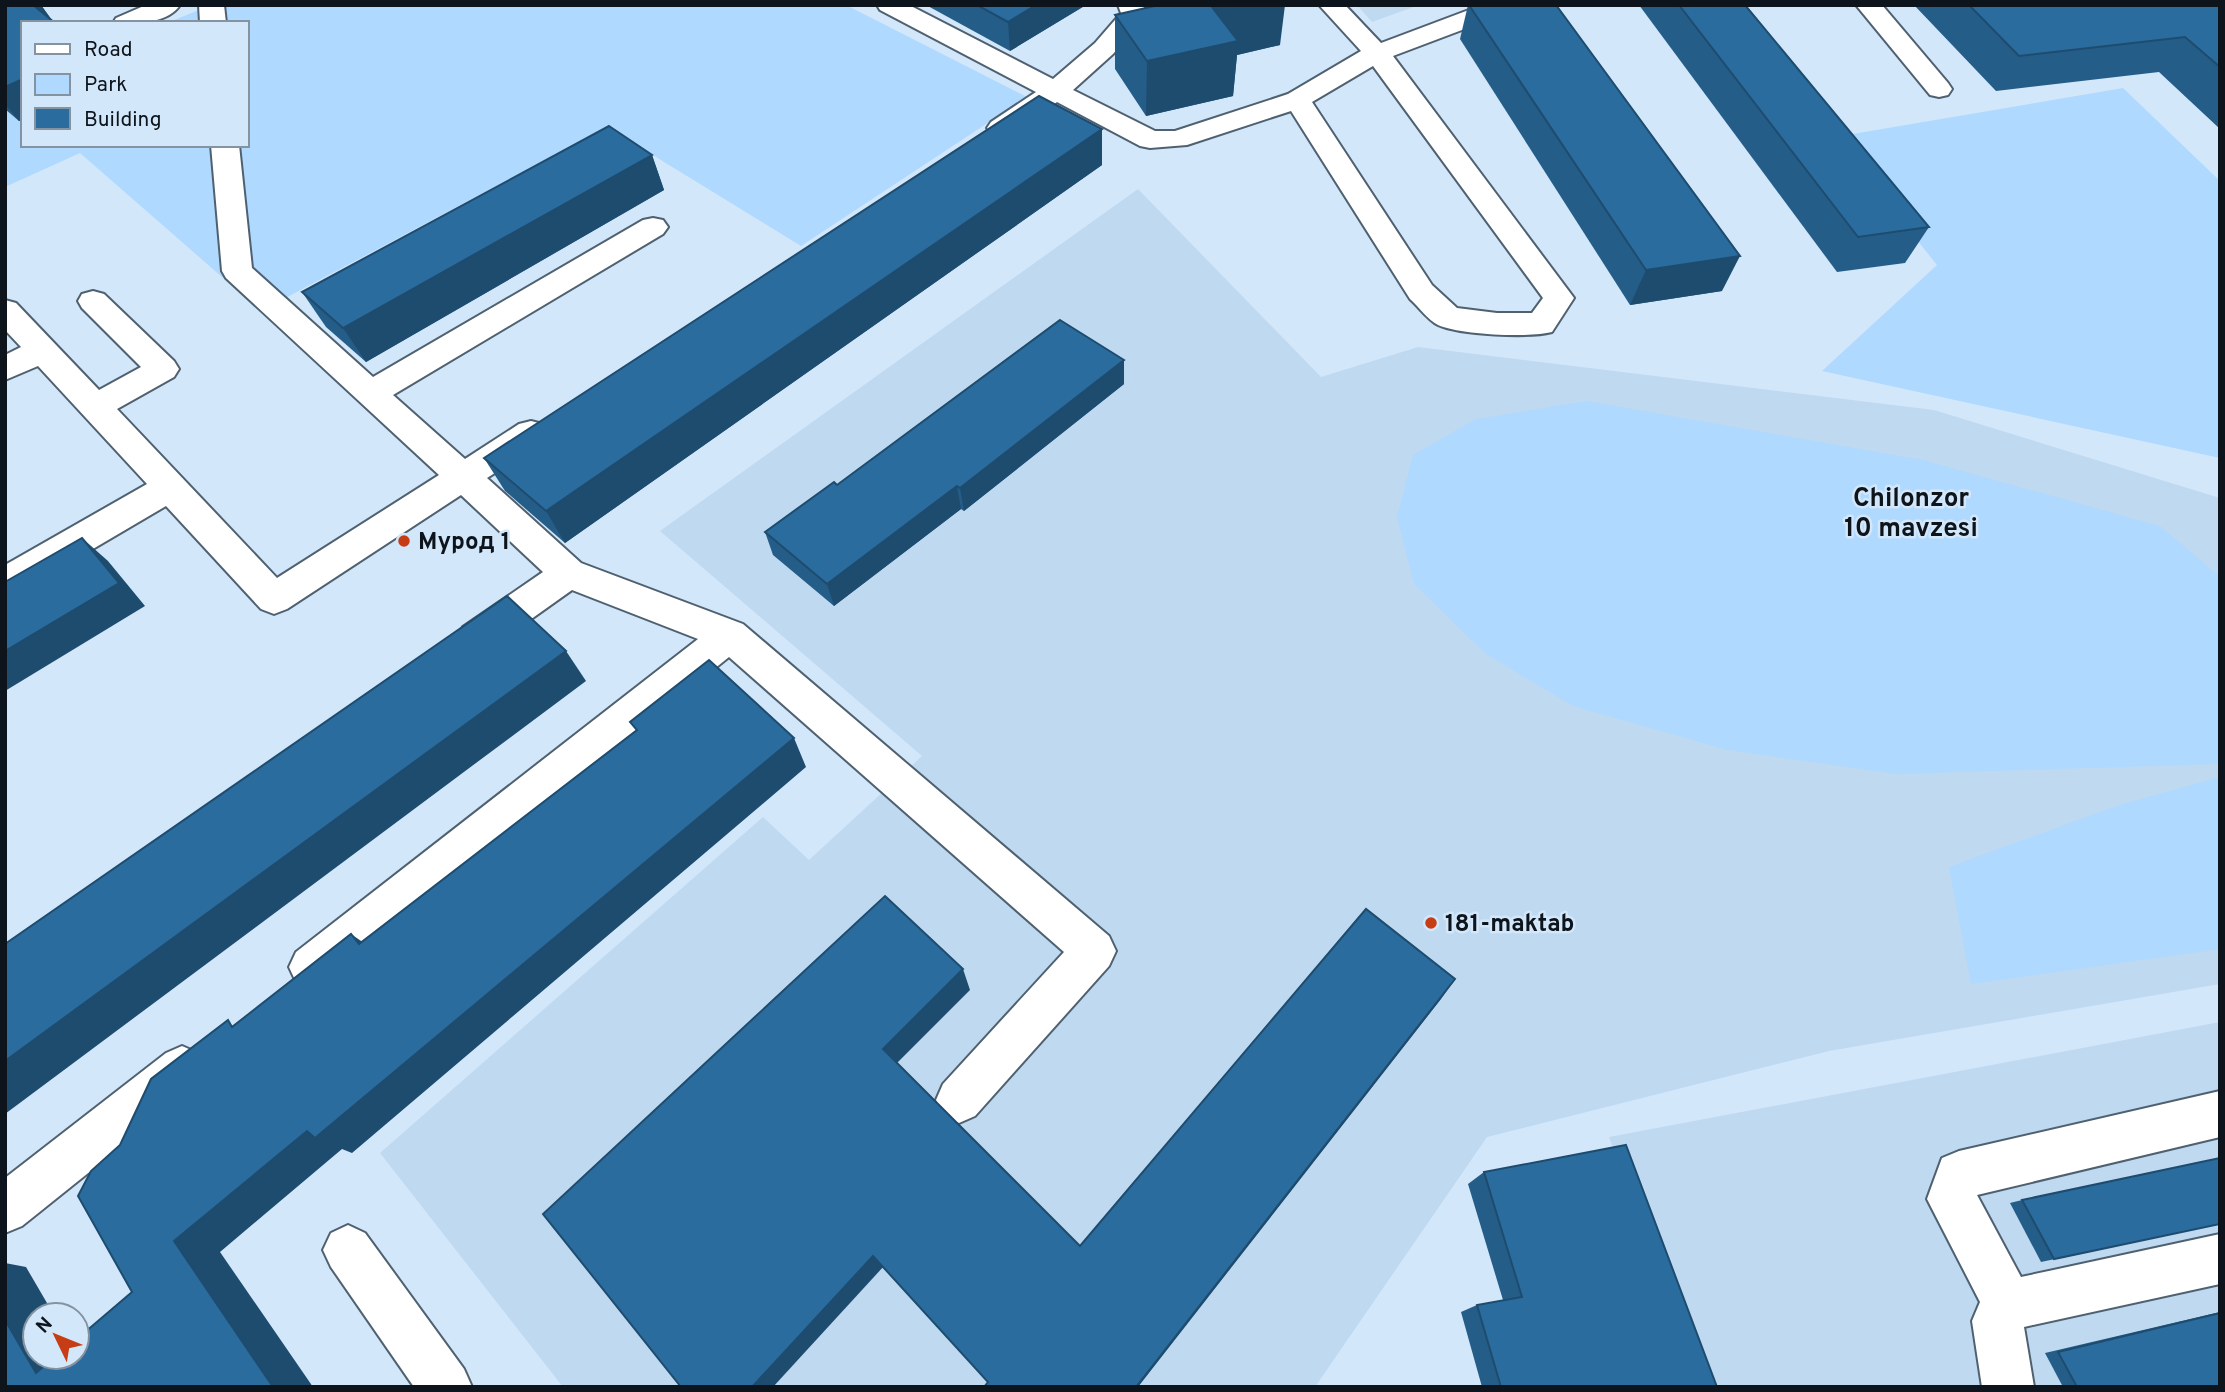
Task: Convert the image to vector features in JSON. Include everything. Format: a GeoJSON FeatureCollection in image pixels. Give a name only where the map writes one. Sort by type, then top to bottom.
{"type":"FeatureCollection","features":[{"type":"Feature","properties":{"kind":"lane"},"geometry":{"type":"LineString","coordinates":[[130,21],[168,5]]}},
{"type":"Feature","properties":{"kind":"lane"},"geometry":{"type":"LineString","coordinates":[[890,5],[1150,140],[1177,139],[1297,100],[1377,53],[1506,5]]}},
{"type":"Feature","properties":{"kind":"lane"},"geometry":{"type":"LineString","coordinates":[[976,144],[1058,91],[1108,47],[1134,14],[1130,5]]}},
{"type":"Feature","properties":{"kind":"lane"},"geometry":{"type":"LineString","coordinates":[[1297,100],[1421,292],[1448,317],[1497,324],[1541,324],[1559,298],[1377,53],[1331,5]]}},
{"type":"Feature","properties":{"kind":"lane"},"geometry":{"type":"LineString","coordinates":[[1868,5],[1939,89]]}},
{"type":"Feature","properties":{"kind":"lane"},"geometry":{"type":"LineString","coordinates":[[225,147],[237,271],[568,573],[730,635],[1094,951],[960,1100]]}},
{"type":"Feature","properties":{"kind":"lane"},"geometry":{"type":"LineString","coordinates":[[371,393],[653,227]]}},
{"type":"Feature","properties":{"kind":"lane"},"geometry":{"type":"LineString","coordinates":[[93,301],[163,369],[95,407]]}},
{"type":"Feature","properties":{"kind":"lane"},"geometry":{"type":"LineString","coordinates":[[5,310],[274,599],[556,417]]}},
{"type":"Feature","properties":{"kind":"lane"},"geometry":{"type":"LineString","coordinates":[[5,369],[42,350]]}},
{"type":"Feature","properties":{"kind":"lane"},"geometry":{"type":"LineString","coordinates":[[5,583],[170,487]]}},
{"type":"Feature","properties":{"kind":"lane"},"geometry":{"type":"LineString","coordinates":[[452,655],[568,573]]}},
{"type":"Feature","properties":{"kind":"lane"},"geometry":{"type":"LineString","coordinates":[[286,987],[730,635]]}},
{"type":"Feature","properties":{"kind":"lane"},"geometry":{"type":"LineString","coordinates":[[5,1209],[211,1046]]}},
{"type":"Feature","properties":{"kind":"lane"},"geometry":{"type":"LineString","coordinates":[[2009,1306],[1951,1199],[1959,1175],[2220,1114]]}},
{"type":"Feature","properties":{"kind":"lane"},"geometry":{"type":"LineString","coordinates":[[348,1250],[446,1387]]}},
{"type":"Feature","properties":{"kind":"lane"},"geometry":{"type":"LineString","coordinates":[[2008,1387],[1997,1321],[2009,1306],[2220,1259]]}},
{"type":"Feature","properties":{"kind":"shaded area"},"geometry":{"type":"Polygon","coordinates":[[[1357,5],[1419,5],[1372,22],[1357,5]]]}},
{"type":"Feature","properties":{"kind":"shaded area","name":"181-maktab"},"geometry":{"type":"Polygon","coordinates":[[[1138,189],[1321,377],[1418,347],[1934,410],[2220,498],[2220,984],[1829,1051],[1487,1137],[1315,1387],[563,1387],[380,1153],[763,817],[809,860],[922,756],[660,531],[1138,189]]]}},
{"type":"Feature","properties":{"kind":"shaded area"},"geometry":{"type":"Polygon","coordinates":[[[2220,1022],[2220,1387],[1701,1387],[1609,1137],[2220,1022]]]}},
{"type":"Feature","properties":{"kind":"green space"},"geometry":{"type":"Polygon","coordinates":[[[211,5],[846,5],[1027,97],[801,246],[607,127],[261,311],[80,153],[5,187],[5,88],[21,82],[21,147],[248,147],[248,21],[172,21],[211,5]]]}},
{"type":"Feature","properties":{"kind":"green space"},"geometry":{"type":"Polygon","coordinates":[[[2123,88],[2220,181],[2220,458],[1822,371],[1937,265],[1835,137],[2123,88]]]}},
{"type":"Feature","properties":{"kind":"green space"},"geometry":{"type":"Polygon","coordinates":[[[1587,401],[1923,460],[2160,526],[2220,577],[2220,764],[1896,774],[1728,750],[1573,706],[1486,654],[1414,584],[1397,517],[1413,455],[1476,419],[1587,401]]]}},
{"type":"Feature","properties":{"kind":"green space"},"geometry":{"type":"Polygon","coordinates":[[[2220,777],[2220,949],[1971,984],[1949,867],[2119,805],[2220,777]]]}},
{"type":"Feature","properties":{"kind":"building"},"geometry":{"type":"Polygon","coordinates":[[[5,5],[33,5],[53,21],[21,21],[21,80],[5,87],[5,5]]]}},
{"type":"Feature","properties":{"kind":"building"},"geometry":{"type":"Polygon","coordinates":[[[977,5],[1036,5],[1008,22],[977,5]]]}},
{"type":"Feature","properties":{"kind":"building"},"geometry":{"type":"Polygon","coordinates":[[[1159,5],[1220,5],[1212,7],[1238,41],[1147,61],[1115,15],[1159,5]]]}},
{"type":"Feature","properties":{"kind":"building"},"geometry":{"type":"Polygon","coordinates":[[[1469,5],[1556,5],[1740,256],[1646,270],[1469,5]]]}},
{"type":"Feature","properties":{"kind":"building"},"geometry":{"type":"Polygon","coordinates":[[[1679,5],[1745,5],[1929,227],[1858,237],[1679,5]]]}},
{"type":"Feature","properties":{"kind":"building"},"geometry":{"type":"Polygon","coordinates":[[[1969,5],[2220,5],[2220,67],[2185,37],[2019,56],[1969,5]]]}},
{"type":"Feature","properties":{"kind":"building"},"geometry":{"type":"Polygon","coordinates":[[[1039,96],[1102,129],[546,511],[484,458],[1039,96]]]}},
{"type":"Feature","properties":{"kind":"building"},"geometry":{"type":"Polygon","coordinates":[[[609,126],[652,155],[343,328],[302,292],[609,126]]]}},
{"type":"Feature","properties":{"kind":"building"},"geometry":{"type":"Polygon","coordinates":[[[1060,320],[1124,360],[960,488],[957,486],[827,584],[765,532],[834,482],[837,485],[1060,320]]]}},
{"type":"Feature","properties":{"kind":"building"},"geometry":{"type":"Polygon","coordinates":[[[82,538],[119,583],[5,651],[5,582],[82,538]]]}},
{"type":"Feature","properties":{"kind":"building"},"geometry":{"type":"Polygon","coordinates":[[[507,596],[566,651],[5,1061],[5,944],[507,596]]]}},
{"type":"Feature","properties":{"kind":"building"},"geometry":{"type":"Polygon","coordinates":[[[709,660],[794,738],[315,1138],[307,1131],[174,1241],[273,1387],[5,1387],[5,1320],[21,1347],[21,1371],[91,1371],[91,1327],[132,1292],[78,1196],[91,1171],[120,1145],[151,1079],[228,1020],[232,1027],[351,934],[359,944],[637,730],[630,722],[709,660]]]}},
{"type":"Feature","properties":{"kind":"building"},"geometry":{"type":"Polygon","coordinates":[[[885,896],[963,969],[883,1049],[1080,1246],[1366,909],[1455,979],[1136,1387],[984,1387],[988,1382],[873,1256],[752,1387],[681,1387],[543,1214],[885,896]]]}},
{"type":"Feature","properties":{"kind":"building"},"geometry":{"type":"Polygon","coordinates":[[[1626,1145],[1717,1387],[1501,1387],[1477,1305],[1522,1297],[1484,1172],[1626,1145]]]}},
{"type":"Feature","properties":{"kind":"building"},"geometry":{"type":"Polygon","coordinates":[[[2220,1158],[2220,1224],[2054,1259],[2022,1200],[2220,1158]]]}},
{"type":"Feature","properties":{"kind":"building"},"geometry":{"type":"Polygon","coordinates":[[[2220,1313],[2220,1387],[2077,1387],[2058,1352],[2220,1313]]]}},
{"type":"Feature","properties":{"kind":"place","name":"Мурод 1"},"geometry":{"type":"Point","coordinates":[404,541]}},
{"type":"Feature","properties":{"kind":"place","name":"181-maktab"},"geometry":{"type":"Point","coordinates":[1431,923]}},
{"type":"Feature","properties":{"kind":"district","name":"Chilonzor 10 mavzesi"},"geometry":{"type":"Point","coordinates":[1911,512]}}]}
